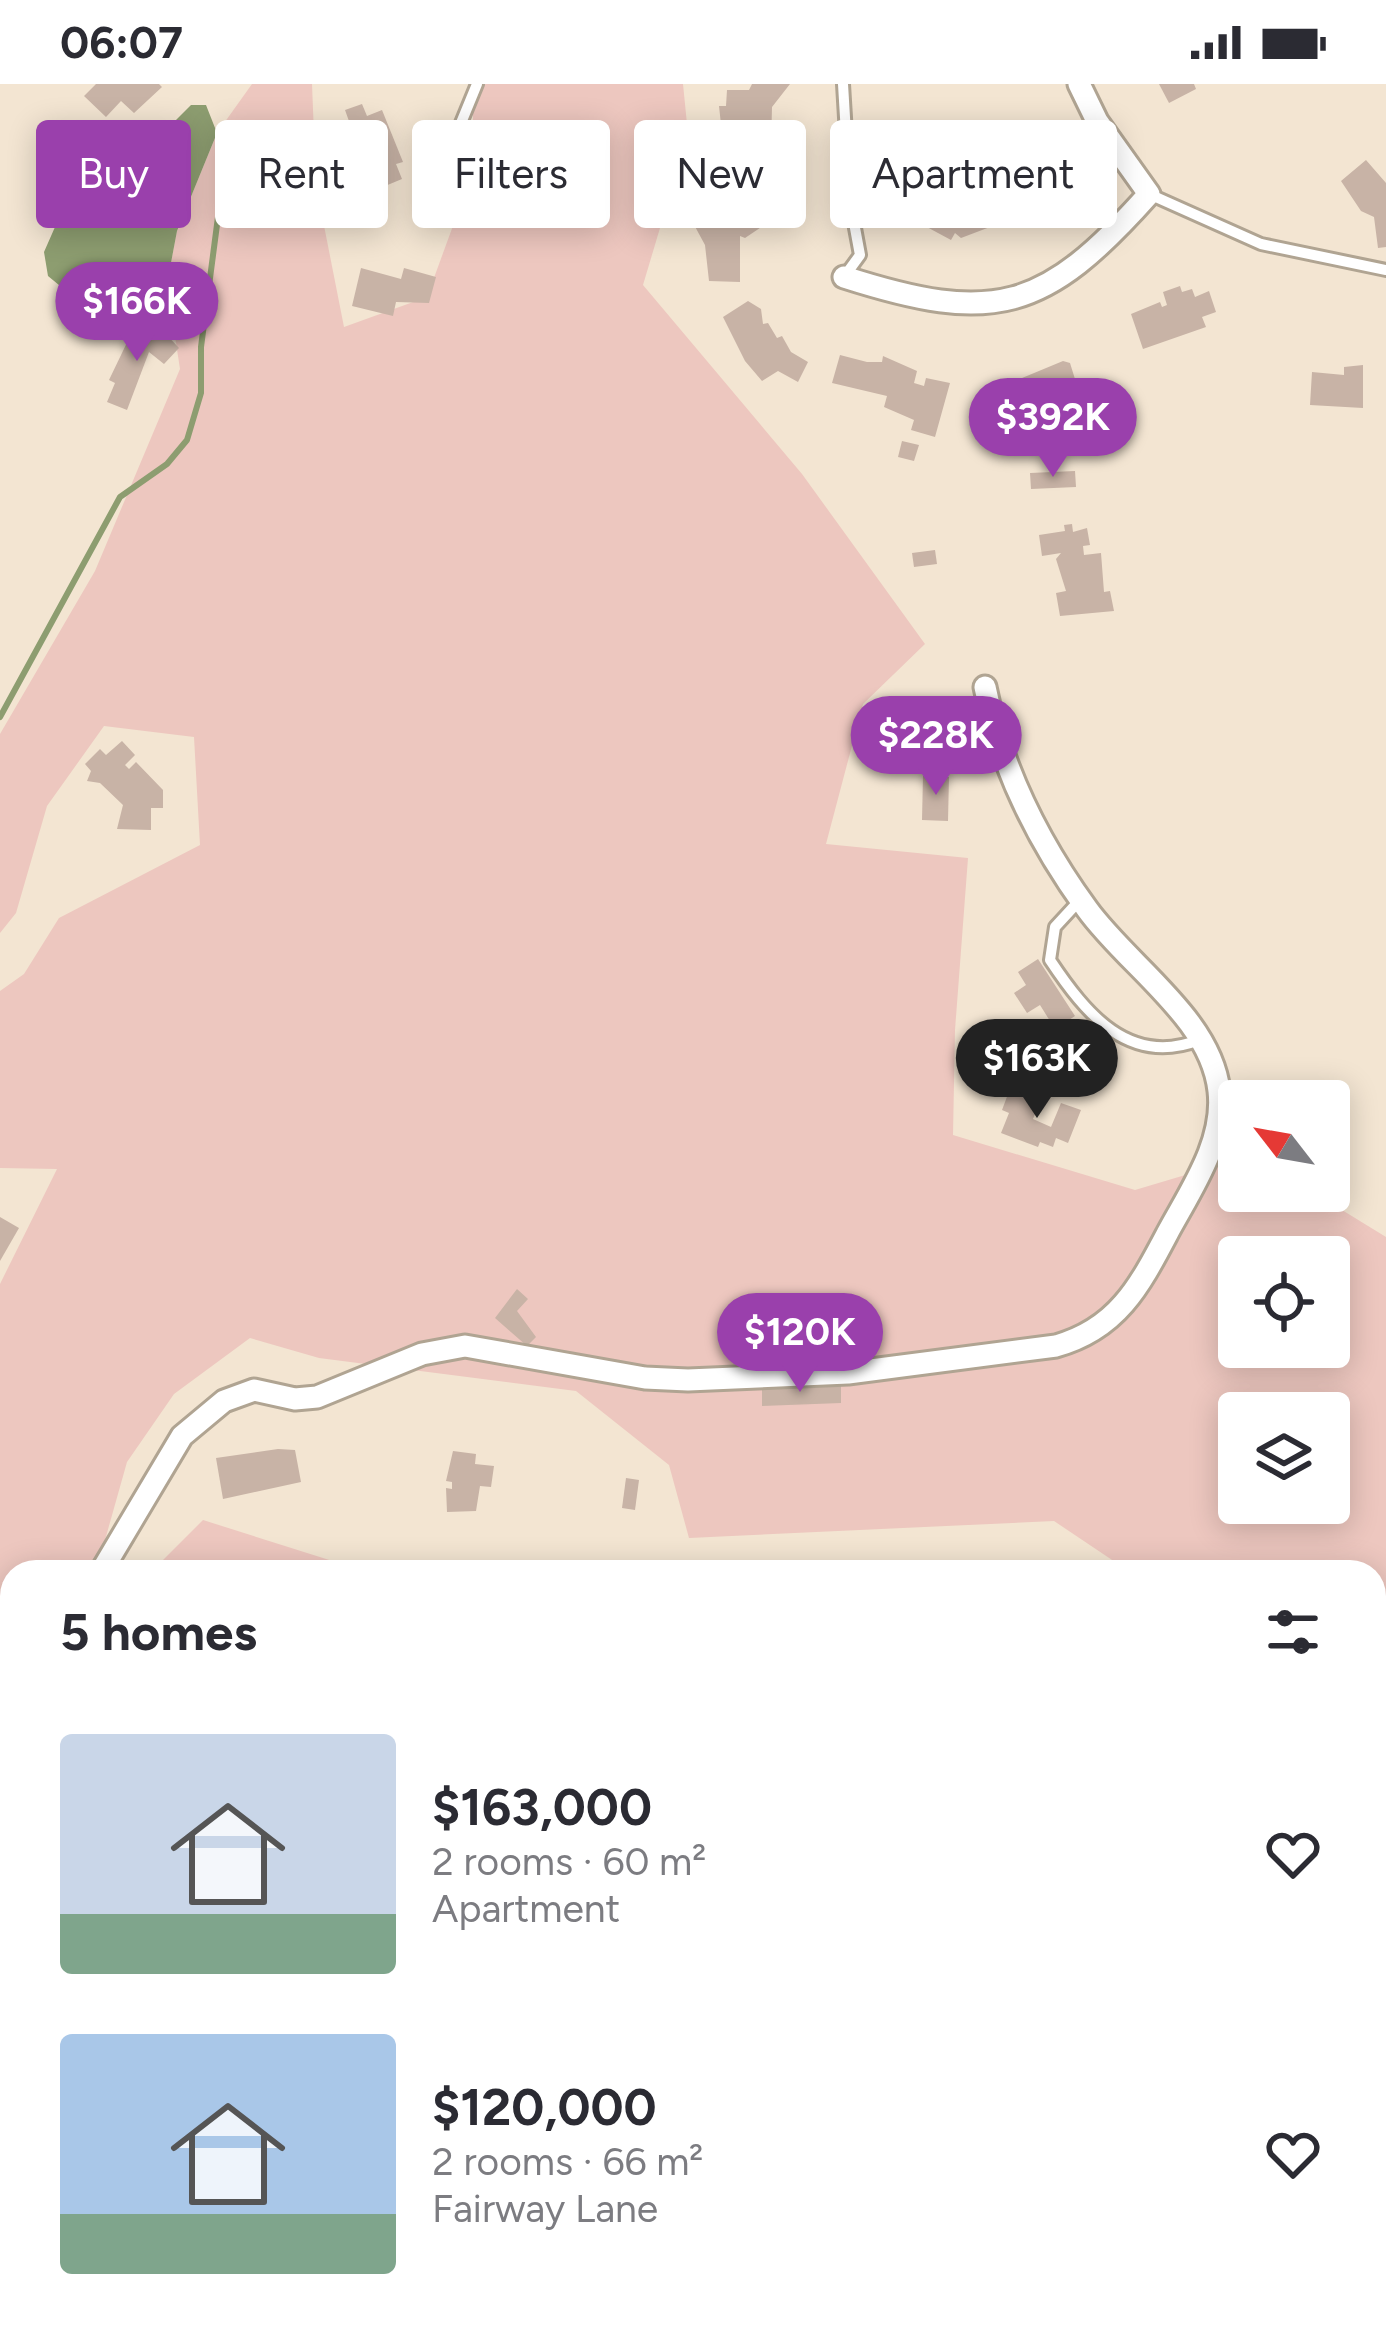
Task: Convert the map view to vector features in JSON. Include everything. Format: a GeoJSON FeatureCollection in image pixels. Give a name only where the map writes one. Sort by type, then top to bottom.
{"type":"FeatureCollection","features":[{"type":"Feature","properties":{"kind":"street"},"geometry":{"type":"LineString","coordinates":[[844,277],[940,304],[1025,295],[1078,268],[1149,194],[1097,122],[1079,84]]}},
{"type":"Feature","properties":{"kind":"street"},"geometry":{"type":"LineString","coordinates":[[108,1560],[182,1436],[224,1401],[254,1390],[295,1399],[317,1397],[448,1347],[645,1378],[744,1380],[940,1362],[1082,1339],[1120,1313],[1215,1136],[1220,1094],[1202,1039],[1124,957],[1080,899],[1012,775],[985,687]]}},
{"type":"Feature","properties":{"kind":"lane"},"geometry":{"type":"LineString","coordinates":[[462,120],[477,84]]}},
{"type":"Feature","properties":{"kind":"lane"},"geometry":{"type":"LineString","coordinates":[[843,84],[860,255],[844,277]]}},
{"type":"Feature","properties":{"kind":"lane"},"geometry":{"type":"LineString","coordinates":[[1149,194],[1261,244],[1386,271]]}},
{"type":"Feature","properties":{"kind":"lane"},"geometry":{"type":"LineString","coordinates":[[1080,899],[1055,927],[1050,960],[1102,1026],[1137,1047],[1173,1050],[1202,1039]]}},
{"type":"Feature","properties":{"kind":"shaded area"},"geometry":{"type":"Polygon","coordinates":[[[252,84],[312,84],[313,120],[226,120],[252,84]]]}},
{"type":"Feature","properties":{"kind":"shaded area"},"geometry":{"type":"Polygon","coordinates":[[[473,84],[683,84],[687,120],[634,120],[634,228],[660,228],[643,285],[802,474],[925,644],[863,704],[826,844],[968,858],[955,1030],[953,1135],[1135,1190],[1218,1165],[1218,1212],[1345,1212],[1386,1237],[1386,1560],[1112,1560],[1054,1521],[689,1538],[669,1465],[576,1391],[319,1358],[250,1338],[174,1394],[127,1462],[99,1560],[0,1560],[0,1284],[57,1169],[0,1168],[0,991],[24,974],[59,918],[200,845],[194,737],[104,726],[47,806],[16,913],[0,933],[0,734],[95,571],[180,369],[167,284],[177,231],[191,228],[191,197],[215,138],[215,228],[324,228],[344,327],[427,297],[452,228],[610,228],[610,120],[473,120],[473,84]]]}},
{"type":"Feature","properties":{"kind":"shaded area"},"geometry":{"type":"Polygon","coordinates":[[[191,105],[206,105],[215,128],[191,197],[191,120],[176,120],[191,105]]]}},
{"type":"Feature","properties":{"kind":"shaded area"},"geometry":{"type":"Polygon","coordinates":[[[55,228],[178,228],[167,284],[134,322],[82,304],[48,276],[44,252],[55,228]]]}},
{"type":"Feature","properties":{"kind":"shaded area"},"geometry":{"type":"Polygon","coordinates":[[[203,1520],[329,1560],[163,1560],[203,1520]]]}},
{"type":"Feature","properties":{"kind":"building"},"geometry":{"type":"Polygon","coordinates":[[[96,84],[162,87],[134,113],[121,101],[106,117],[84,96],[96,84]]]}},
{"type":"Feature","properties":{"kind":"building"},"geometry":{"type":"Polygon","coordinates":[[[752,84],[790,84],[772,107],[772,120],[721,120],[719,106],[726,106],[727,90],[749,90],[752,84]]]}},
{"type":"Feature","properties":{"kind":"building"},"geometry":{"type":"Polygon","coordinates":[[[1159,84],[1194,84],[1196,89],[1169,103],[1159,84]]]}},
{"type":"Feature","properties":{"kind":"building"},"geometry":{"type":"Polygon","coordinates":[[[362,104],[367,116],[382,110],[386,120],[349,120],[345,110],[362,104]]]}},
{"type":"Feature","properties":{"kind":"building"},"geometry":{"type":"Polygon","coordinates":[[[388,125],[403,162],[396,164],[402,179],[388,185],[388,125]]]}},
{"type":"Feature","properties":{"kind":"building"},"geometry":{"type":"Polygon","coordinates":[[[1366,160],[1386,183],[1386,247],[1378,248],[1374,217],[1361,211],[1341,181],[1366,160]]]}},
{"type":"Feature","properties":{"kind":"building"},"geometry":{"type":"Polygon","coordinates":[[[696,228],[760,228],[745,238],[740,236],[740,282],[709,281],[705,245],[696,228]]]}},
{"type":"Feature","properties":{"kind":"building"},"geometry":{"type":"Polygon","coordinates":[[[929,228],[987,228],[961,238],[955,233],[951,240],[929,228]]]}},
{"type":"Feature","properties":{"kind":"building"},"geometry":{"type":"Polygon","coordinates":[[[361,268],[401,279],[404,268],[436,277],[429,303],[396,302],[393,316],[352,306],[361,268]]]}},
{"type":"Feature","properties":{"kind":"building"},"geometry":{"type":"Polygon","coordinates":[[[1180,286],[1182,292],[1192,289],[1195,297],[1209,291],[1216,312],[1202,317],[1206,327],[1143,349],[1131,314],[1160,302],[1162,307],[1167,305],[1163,292],[1180,286]]]}},
{"type":"Feature","properties":{"kind":"building"},"geometry":{"type":"Polygon","coordinates":[[[748,301],[761,309],[763,324],[768,323],[791,352],[808,362],[798,382],[778,371],[762,381],[745,361],[723,317],[748,301]]]}},
{"type":"Feature","properties":{"kind":"building"},"geometry":{"type":"Polygon","coordinates":[[[134,328],[154,337],[164,332],[179,348],[164,364],[149,352],[127,410],[107,402],[115,383],[109,380],[134,328]]]}},
{"type":"Feature","properties":{"kind":"building"},"geometry":{"type":"Polygon","coordinates":[[[840,355],[867,362],[882,362],[883,356],[917,371],[914,383],[924,386],[926,378],[950,383],[935,437],[911,430],[914,420],[884,407],[887,396],[832,383],[840,355]]]}},
{"type":"Feature","properties":{"kind":"building"},"geometry":{"type":"Polygon","coordinates":[[[1063,361],[1070,363],[1079,392],[1037,405],[1034,395],[1021,399],[1015,381],[1063,361]]]}},
{"type":"Feature","properties":{"kind":"building"},"geometry":{"type":"Polygon","coordinates":[[[1363,365],[1363,408],[1310,405],[1312,372],[1344,375],[1344,367],[1363,365]]]}},
{"type":"Feature","properties":{"kind":"building"},"geometry":{"type":"Polygon","coordinates":[[[902,441],[919,445],[914,461],[898,457],[902,441]]]}},
{"type":"Feature","properties":{"kind":"building"},"geometry":{"type":"Polygon","coordinates":[[[1075,471],[1076,487],[1031,489],[1030,473],[1075,471]]]}},
{"type":"Feature","properties":{"kind":"building"},"geometry":{"type":"Polygon","coordinates":[[[1072,524],[1073,532],[1087,528],[1090,545],[1083,546],[1084,555],[1101,553],[1104,592],[1110,591],[1114,611],[1060,616],[1056,593],[1066,591],[1056,559],[1061,553],[1042,556],[1039,535],[1065,531],[1064,525],[1072,524]]]}},
{"type":"Feature","properties":{"kind":"building"},"geometry":{"type":"Polygon","coordinates":[[[935,550],[937,564],[914,567],[912,553],[935,550]]]}},
{"type":"Feature","properties":{"kind":"building"},"geometry":{"type":"Polygon","coordinates":[[[122,741],[135,755],[125,765],[129,769],[136,762],[163,790],[163,808],[151,808],[151,830],[117,829],[123,805],[100,783],[87,781],[91,771],[85,764],[100,749],[106,755],[122,741]]]}},
{"type":"Feature","properties":{"kind":"building"},"geometry":{"type":"Polygon","coordinates":[[[923,776],[949,777],[948,821],[922,820],[923,776]]]}},
{"type":"Feature","properties":{"kind":"building"},"geometry":{"type":"Polygon","coordinates":[[[1038,959],[1075,1016],[1055,1029],[1040,1005],[1027,1013],[1014,993],[1026,985],[1018,972],[1038,959]]]}},
{"type":"Feature","properties":{"kind":"building"},"geometry":{"type":"Polygon","coordinates":[[[1020,1090],[1042,1096],[1033,1119],[1051,1127],[1061,1103],[1081,1110],[1068,1143],[1056,1138],[1053,1147],[1040,1142],[1038,1147],[1001,1133],[1009,1113],[1002,1110],[1008,1094],[1018,1097],[1020,1090]]]}},
{"type":"Feature","properties":{"kind":"building"},"geometry":{"type":"Polygon","coordinates":[[[0,1217],[19,1228],[0,1261],[0,1217]]]}},
{"type":"Feature","properties":{"kind":"building"},"geometry":{"type":"Polygon","coordinates":[[[517,1289],[528,1299],[517,1311],[536,1337],[527,1346],[495,1318],[517,1289]]]}},
{"type":"Feature","properties":{"kind":"building"},"geometry":{"type":"Polygon","coordinates":[[[762,1385],[841,1385],[841,1403],[762,1406],[762,1385]]]}},
{"type":"Feature","properties":{"kind":"building"},"geometry":{"type":"Polygon","coordinates":[[[295,1450],[301,1482],[223,1499],[216,1458],[295,1450]]]}},
{"type":"Feature","properties":{"kind":"building"},"geometry":{"type":"Polygon","coordinates":[[[453,1451],[476,1454],[475,1464],[494,1466],[491,1487],[480,1486],[476,1511],[447,1512],[446,1488],[452,1489],[452,1482],[446,1481],[453,1451]]]}},
{"type":"Feature","properties":{"kind":"building"},"geometry":{"type":"Polygon","coordinates":[[[626,1478],[639,1480],[635,1510],[622,1508],[626,1478]]]}},
{"type":"Feature","properties":{"kind":"waterway"},"geometry":{"type":"LineString","coordinates":[[0,717],[120,497],[167,464],[187,440],[201,393],[201,347],[217,228]]}}]}
